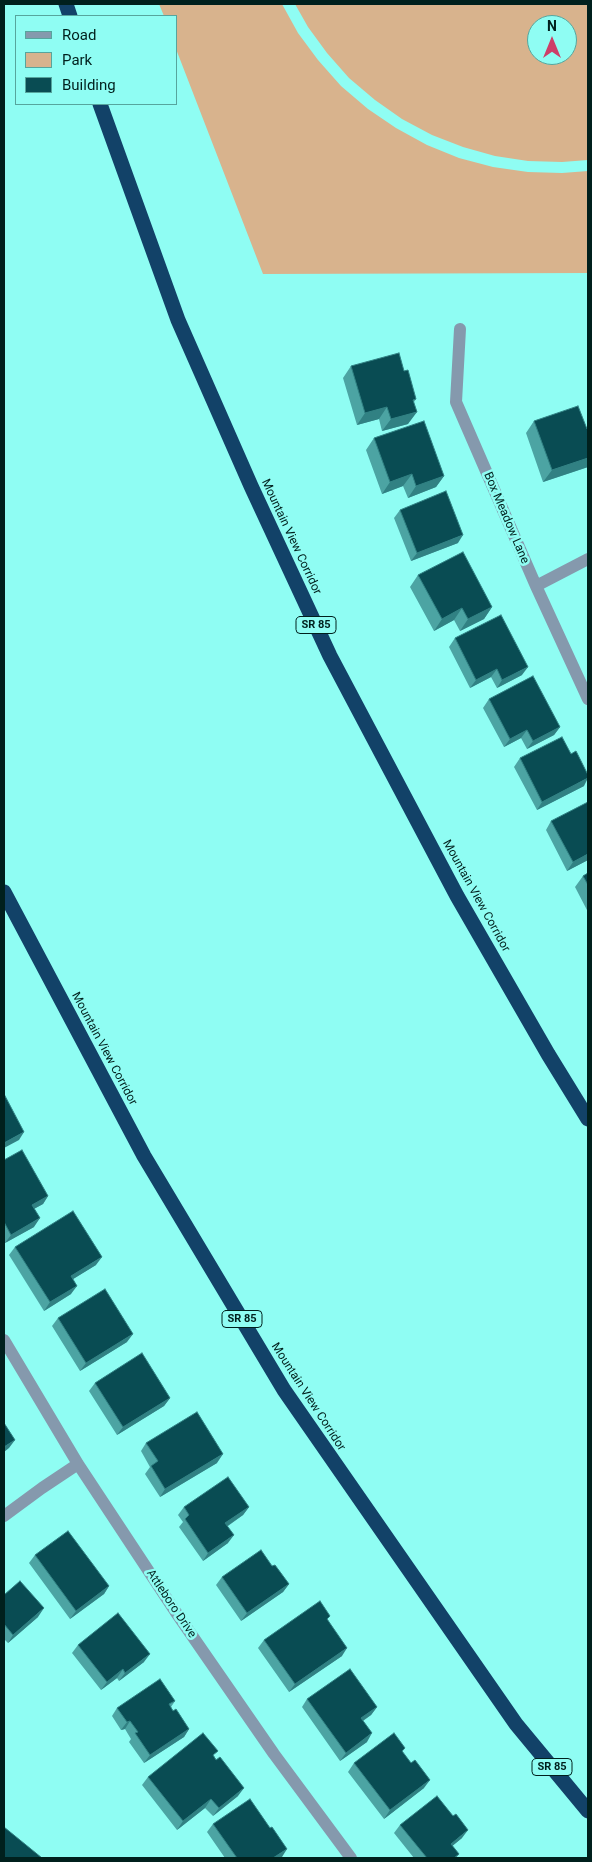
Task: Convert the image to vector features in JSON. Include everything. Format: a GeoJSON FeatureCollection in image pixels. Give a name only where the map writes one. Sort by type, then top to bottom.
{"type":"FeatureCollection","features":[{"type":"Feature","properties":{"kind":"highway","name":"Mountain View Corridor"},"geometry":{"type":"LineString","coordinates":[[100,105],[178,320],[251,486],[330,656],[457,896],[548,1054],[588,1119]]}},
{"type":"Feature","properties":{"kind":"highway","name":"Mountain View Corridor"},"geometry":{"type":"LineString","coordinates":[[4,892],[144,1156],[284,1390],[516,1724],[588,1811]]}},
{"type":"Feature","properties":{"kind":"street","name":"Box Meadow Lane"},"geometry":{"type":"LineString","coordinates":[[460,329],[456,402],[536,586],[588,699]]}},
{"type":"Feature","properties":{"kind":"street"},"geometry":{"type":"LineString","coordinates":[[536,586],[588,559]]}},
{"type":"Feature","properties":{"kind":"street","name":"Attleboro Drive"},"geometry":{"type":"LineString","coordinates":[[4,1340],[78,1464],[180,1619],[274,1754],[351,1858]]}},
{"type":"Feature","properties":{"kind":"street"},"geometry":{"type":"LineString","coordinates":[[4,1516],[78,1464]]}},
{"type":"Feature","properties":{"kind":"green space"},"geometry":{"type":"Polygon","coordinates":[[[159,4],[282,4],[298,33],[341,86],[368,109],[396,128],[427,145],[459,158],[493,167],[528,172],[562,173],[588,171],[588,273],[263,274],[178,54],[178,15],[164,15],[159,4]]]}},
{"type":"Feature","properties":{"kind":"green space"},"geometry":{"type":"Polygon","coordinates":[[[295,4],[588,4],[588,160],[562,162],[528,161],[495,156],[463,147],[432,135],[402,119],[375,100],[349,78],[308,27],[295,4]]]}},
{"type":"Feature","properties":{"kind":"building"},"geometry":{"type":"Polygon","coordinates":[[[399,353],[404,371],[408,370],[416,399],[413,400],[417,412],[391,419],[387,407],[365,413],[351,366],[399,353]]]}},
{"type":"Feature","properties":{"kind":"building"},"geometry":{"type":"Polygon","coordinates":[[[578,406],[588,428],[588,458],[552,470],[534,421],[578,406]]]}},
{"type":"Feature","properties":{"kind":"building"},"geometry":{"type":"Polygon","coordinates":[[[424,421],[444,476],[416,486],[412,474],[390,482],[374,438],[424,421]]]}},
{"type":"Feature","properties":{"kind":"building"},"geometry":{"type":"Polygon","coordinates":[[[446,491],[463,535],[417,553],[400,510],[446,491]]]}},
{"type":"Feature","properties":{"kind":"building"},"geometry":{"type":"Polygon","coordinates":[[[463,552],[492,607],[468,619],[462,608],[442,619],[418,575],[463,552]]]}},
{"type":"Feature","properties":{"kind":"building"},"geometry":{"type":"Polygon","coordinates":[[[501,615],[528,667],[502,680],[497,669],[476,680],[455,638],[501,615]]]}},
{"type":"Feature","properties":{"kind":"building"},"geometry":{"type":"Polygon","coordinates":[[[533,676],[560,727],[533,741],[527,730],[510,739],[489,699],[533,676]]]}},
{"type":"Feature","properties":{"kind":"building"},"geometry":{"type":"Polygon","coordinates":[[[562,737],[571,754],[576,751],[588,778],[542,802],[520,758],[562,737]]]}},
{"type":"Feature","properties":{"kind":"building"},"geometry":{"type":"Polygon","coordinates":[[[588,802],[588,854],[573,862],[551,821],[588,802]]]}},
{"type":"Feature","properties":{"kind":"building"},"geometry":{"type":"Polygon","coordinates":[[[588,873],[588,885],[583,876],[588,873]]]}},
{"type":"Feature","properties":{"kind":"building"},"geometry":{"type":"Polygon","coordinates":[[[4,1094],[24,1132],[4,1143],[4,1094]]]}},
{"type":"Feature","properties":{"kind":"building"},"geometry":{"type":"Polygon","coordinates":[[[22,1150],[48,1196],[32,1205],[40,1218],[11,1235],[4,1222],[4,1160],[22,1150]]]}},
{"type":"Feature","properties":{"kind":"building"},"geometry":{"type":"Polygon","coordinates":[[[73,1211],[102,1257],[71,1276],[77,1286],[50,1302],[15,1247],[73,1211]]]}},
{"type":"Feature","properties":{"kind":"building"},"geometry":{"type":"Polygon","coordinates":[[[105,1289],[133,1334],[86,1363],[58,1318],[105,1289]]]}},
{"type":"Feature","properties":{"kind":"building"},"geometry":{"type":"Polygon","coordinates":[[[142,1353],[170,1398],[123,1427],[95,1383],[142,1353]]]}},
{"type":"Feature","properties":{"kind":"building"},"geometry":{"type":"Polygon","coordinates":[[[197,1412],[223,1454],[165,1489],[151,1466],[158,1461],[146,1443],[197,1412]]]}},
{"type":"Feature","properties":{"kind":"building"},"geometry":{"type":"Polygon","coordinates":[[[4,1423],[15,1440],[4,1447],[4,1423]]]}},
{"type":"Feature","properties":{"kind":"building"},"geometry":{"type":"Polygon","coordinates":[[[228,1477],[249,1507],[225,1523],[234,1535],[208,1553],[185,1519],[189,1515],[184,1507],[228,1477]]]}},
{"type":"Feature","properties":{"kind":"building"},"geometry":{"type":"Polygon","coordinates":[[[68,1531],[109,1586],[76,1611],[35,1555],[68,1531]]]}},
{"type":"Feature","properties":{"kind":"building"},"geometry":{"type":"Polygon","coordinates":[[[261,1550],[272,1566],[275,1565],[289,1584],[247,1613],[222,1577],[261,1550]]]}},
{"type":"Feature","properties":{"kind":"building"},"geometry":{"type":"Polygon","coordinates":[[[20,1581],[44,1608],[13,1635],[4,1624],[4,1595],[20,1581]]]}},
{"type":"Feature","properties":{"kind":"building"},"geometry":{"type":"Polygon","coordinates":[[[320,1601],[330,1616],[327,1619],[347,1648],[295,1684],[264,1640],[320,1601]]]}},
{"type":"Feature","properties":{"kind":"building"},"geometry":{"type":"Polygon","coordinates":[[[118,1613],[150,1654],[125,1673],[123,1669],[107,1682],[78,1645],[118,1613]]]}},
{"type":"Feature","properties":{"kind":"building"},"geometry":{"type":"Polygon","coordinates":[[[350,1669],[377,1707],[361,1718],[372,1733],[346,1753],[307,1699],[350,1669]]]}},
{"type":"Feature","properties":{"kind":"building"},"geometry":{"type":"Polygon","coordinates":[[[160,1679],[175,1701],[169,1704],[173,1711],[176,1709],[189,1729],[150,1755],[135,1733],[138,1732],[130,1721],[127,1722],[117,1708],[160,1679]]]}},
{"type":"Feature","properties":{"kind":"building"},"geometry":{"type":"Polygon","coordinates":[[[203,1733],[218,1751],[213,1755],[216,1760],[220,1757],[244,1788],[219,1808],[211,1799],[183,1821],[148,1777],[203,1733]]]}},
{"type":"Feature","properties":{"kind":"building"},"geometry":{"type":"Polygon","coordinates":[[[394,1733],[405,1748],[402,1751],[411,1763],[415,1760],[430,1780],[390,1810],[354,1763],[394,1733]]]}},
{"type":"Feature","properties":{"kind":"building"},"geometry":{"type":"Polygon","coordinates":[[[437,1796],[453,1816],[456,1814],[468,1830],[451,1844],[459,1854],[454,1858],[427,1858],[400,1825],[437,1796]]]}},
{"type":"Feature","properties":{"kind":"building"},"geometry":{"type":"Polygon","coordinates":[[[250,1799],[287,1849],[273,1858],[237,1858],[213,1824],[250,1799]]]}},
{"type":"Feature","properties":{"kind":"building"},"geometry":{"type":"Polygon","coordinates":[[[4,1827],[42,1858],[4,1858],[4,1827]]]}}]}
